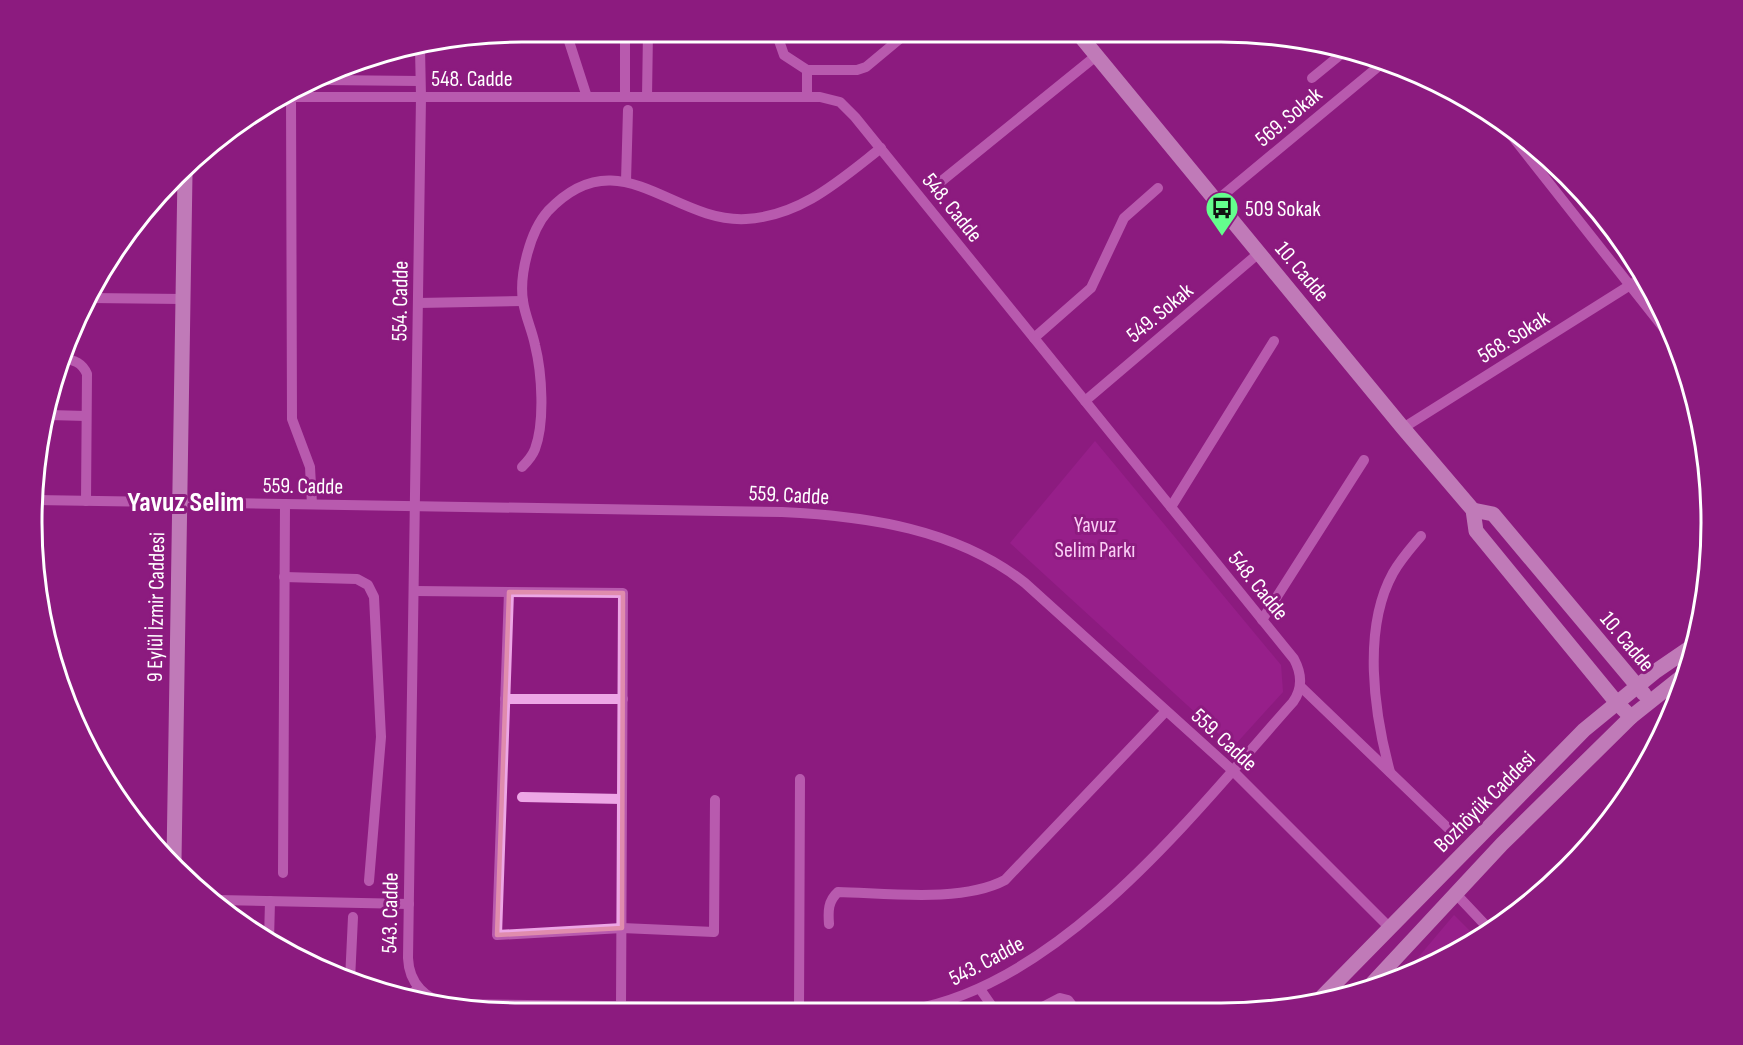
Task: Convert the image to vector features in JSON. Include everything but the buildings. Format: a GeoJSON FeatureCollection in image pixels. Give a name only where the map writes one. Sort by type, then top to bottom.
{"type":"FeatureCollection","features":[{"type":"Feature","properties":{"kind":"main road","name":"10. Cadde"},"geometry":{"type":"LineString","coordinates":[[1085,42],[1473,510],[1476,531],[1631,717]]}},
{"type":"Feature","properties":{"kind":"main road","name":"9 Eylül İzmir Caddesi"},"geometry":{"type":"LineString","coordinates":[[174,853],[185,181]]}},
{"type":"Feature","properties":{"kind":"main road","name":"10. Cadde"},"geometry":{"type":"LineString","coordinates":[[1473,510],[1493,514],[1637,687],[1652,701]]}},
{"type":"Feature","properties":{"kind":"main road","name":"Bozhöyük Caddesi"},"geometry":{"type":"LineString","coordinates":[[1328,991],[1584,730],[1683,653]]}},
{"type":"Feature","properties":{"kind":"main road","name":"Bozhöyük Caddesi"},"geometry":{"type":"LineString","coordinates":[[1380,975],[1503,844],[1631,717],[1672,685]]}},
{"type":"Feature","properties":{"kind":"street"},"geometry":{"type":"LineString","coordinates":[[569,42],[587,97]]}},
{"type":"Feature","properties":{"kind":"street"},"geometry":{"type":"LineString","coordinates":[[625,42],[625,97]]}},
{"type":"Feature","properties":{"kind":"street"},"geometry":{"type":"LineString","coordinates":[[647,97],[648,42]]}},
{"type":"Feature","properties":{"kind":"street"},"geometry":{"type":"LineString","coordinates":[[779,42],[784,55],[807,70],[862,70],[895,42]]}},
{"type":"Feature","properties":{"kind":"street","name":"554. Cadde"},"geometry":{"type":"LineString","coordinates":[[416,506],[420,53]]}},
{"type":"Feature","properties":{"kind":"street"},"geometry":{"type":"LineString","coordinates":[[933,188],[1096,56]]}},
{"type":"Feature","properties":{"kind":"street"},"geometry":{"type":"LineString","coordinates":[[1312,78],[1339,57]]}},
{"type":"Feature","properties":{"kind":"street","name":"569. Sokak"},"geometry":{"type":"LineString","coordinates":[[1216,201],[1376,68]]}},
{"type":"Feature","properties":{"kind":"street"},"geometry":{"type":"LineString","coordinates":[[807,70],[807,97]]}},
{"type":"Feature","properties":{"kind":"street"},"geometry":{"type":"LineString","coordinates":[[336,80],[420,81]]}},
{"type":"Feature","properties":{"kind":"street","name":"548. Cadde"},"geometry":{"type":"LineString","coordinates":[[300,97],[807,97],[828,98],[845,106],[1262,620],[1298,667],[1300,686]]}},
{"type":"Feature","properties":{"kind":"street"},"geometry":{"type":"LineString","coordinates":[[291,101],[292,419],[310,468],[312,504]]}},
{"type":"Feature","properties":{"kind":"street"},"geometry":{"type":"LineString","coordinates":[[626,181],[628,110]]}},
{"type":"Feature","properties":{"kind":"street"},"geometry":{"type":"LineString","coordinates":[[522,467],[530,460],[535,449],[540,410],[539,365],[523,301],[525,262],[540,222],[561,199],[579,188],[608,180],[626,181],[714,216],[729,219],[764,217],[792,209],[820,195],[881,148]]}},
{"type":"Feature","properties":{"kind":"street"},"geometry":{"type":"LineString","coordinates":[[1521,148],[1654,317]]}},
{"type":"Feature","properties":{"kind":"street"},"geometry":{"type":"LineString","coordinates":[[1034,338],[1091,288],[1124,218],[1158,188]]}},
{"type":"Feature","properties":{"kind":"street","name":"549. Sokak"},"geometry":{"type":"LineString","coordinates":[[1085,401],[1258,253]]}},
{"type":"Feature","properties":{"kind":"street","name":"568. Sokak"},"geometry":{"type":"LineString","coordinates":[[1403,428],[1636,281]]}},
{"type":"Feature","properties":{"kind":"street"},"geometry":{"type":"LineString","coordinates":[[98,298],[183,299]]}},
{"type":"Feature","properties":{"kind":"street"},"geometry":{"type":"LineString","coordinates":[[418,303],[523,301]]}},
{"type":"Feature","properties":{"kind":"street"},"geometry":{"type":"LineString","coordinates":[[1171,507],[1274,341]]}},
{"type":"Feature","properties":{"kind":"street"},"geometry":{"type":"LineString","coordinates":[[71,361],[78,362],[87,374],[86,501]]}},
{"type":"Feature","properties":{"kind":"street"},"geometry":{"type":"LineString","coordinates":[[54,415],[86,416]]}},
{"type":"Feature","properties":{"kind":"street"},"geometry":{"type":"LineString","coordinates":[[1262,620],[1364,460]]}},
{"type":"Feature","properties":{"kind":"street","name":"559. Cadde"},"geometry":{"type":"LineString","coordinates":[[43,500],[792,512],[845,516],[909,528],[958,544],[1017,576],[1232,770],[1390,928]]}},
{"type":"Feature","properties":{"kind":"street"},"geometry":{"type":"LineString","coordinates":[[282,873],[285,504]]}},
{"type":"Feature","properties":{"kind":"street","name":"543. Cadde"},"geometry":{"type":"LineString","coordinates":[[416,506],[408,963],[410,975],[424,993]]}},
{"type":"Feature","properties":{"kind":"street"},"geometry":{"type":"LineString","coordinates":[[1390,772],[1378,720],[1374,659],[1376,636],[1388,584],[1402,558],[1421,536]]}},
{"type":"Feature","properties":{"kind":"street"},"geometry":{"type":"LineString","coordinates":[[284,577],[357,579],[368,585],[374,597],[381,737],[369,880]]}},
{"type":"Feature","properties":{"kind":"street"},"geometry":{"type":"LineString","coordinates":[[415,591],[623,593],[621,1003]]}},
{"type":"Feature","properties":{"kind":"street"},"geometry":{"type":"LineString","coordinates":[[509,592],[497,935],[622,928],[714,932],[715,800]]}},
{"type":"Feature","properties":{"kind":"street"},"geometry":{"type":"LineString","coordinates":[[1232,770],[1293,702],[1300,686],[1450,830]]}},
{"type":"Feature","properties":{"kind":"street"},"geometry":{"type":"LineString","coordinates":[[505,699],[623,699]]}},
{"type":"Feature","properties":{"kind":"street"},"geometry":{"type":"LineString","coordinates":[[829,924],[828,909],[831,898],[838,892],[964,893],[994,886],[1005,880],[1166,711]]}},
{"type":"Feature","properties":{"kind":"street","name":"543. Cadde"},"geometry":{"type":"LineString","coordinates":[[943,1003],[980,989],[1027,962],[1079,926],[1172,836],[1232,770]]}},
{"type":"Feature","properties":{"kind":"street"},"geometry":{"type":"LineString","coordinates":[[799,1003],[800,779]]}},
{"type":"Feature","properties":{"kind":"street"},"geometry":{"type":"LineString","coordinates":[[522,797],[622,799]]}},
{"type":"Feature","properties":{"kind":"street"},"geometry":{"type":"LineString","coordinates":[[1456,894],[1484,924]]}},
{"type":"Feature","properties":{"kind":"street"},"geometry":{"type":"LineString","coordinates":[[225,900],[409,904]]}},
{"type":"Feature","properties":{"kind":"street"},"geometry":{"type":"LineString","coordinates":[[269,931],[270,901]]}},
{"type":"Feature","properties":{"kind":"street"},"geometry":{"type":"LineString","coordinates":[[350,970],[353,917]]}},
{"type":"Feature","properties":{"kind":"street"},"geometry":{"type":"LineString","coordinates":[[415,991],[419,988]]}},
{"type":"Feature","properties":{"kind":"street"},"geometry":{"type":"LineString","coordinates":[[980,989],[990,1003]]}},
{"type":"Feature","properties":{"kind":"street"},"geometry":{"type":"LineString","coordinates":[[1049,1003],[1065,998],[1069,1003]]}},
{"type":"Feature","properties":{"kind":"highlighted area"},"geometry":{"type":"Polygon","coordinates":[[[509,592],[623,593],[622,928],[497,935],[509,592]]]}},
{"type":"Feature","properties":{"kind":"green space","name":"Yavuz Selim Parkı"},"geometry":{"type":"Polygon","coordinates":[[[1095,441],[1281,665],[1283,692],[1233,747],[1010,543],[1095,441]]]}},
{"type":"Feature","properties":{"kind":"green space"},"geometry":{"type":"Polygon","coordinates":[[[1454,915],[1471,932],[1461,939],[1415,961],[1454,915]]]}},
{"type":"Feature","properties":{"kind":"place","name":"509 Sokak"},"geometry":{"type":"Point","coordinates":[1222,237]}},
{"type":"Feature","properties":{"kind":"district","name":"Yavuz Selim"},"geometry":{"type":"Point","coordinates":[186,501]}}]}
